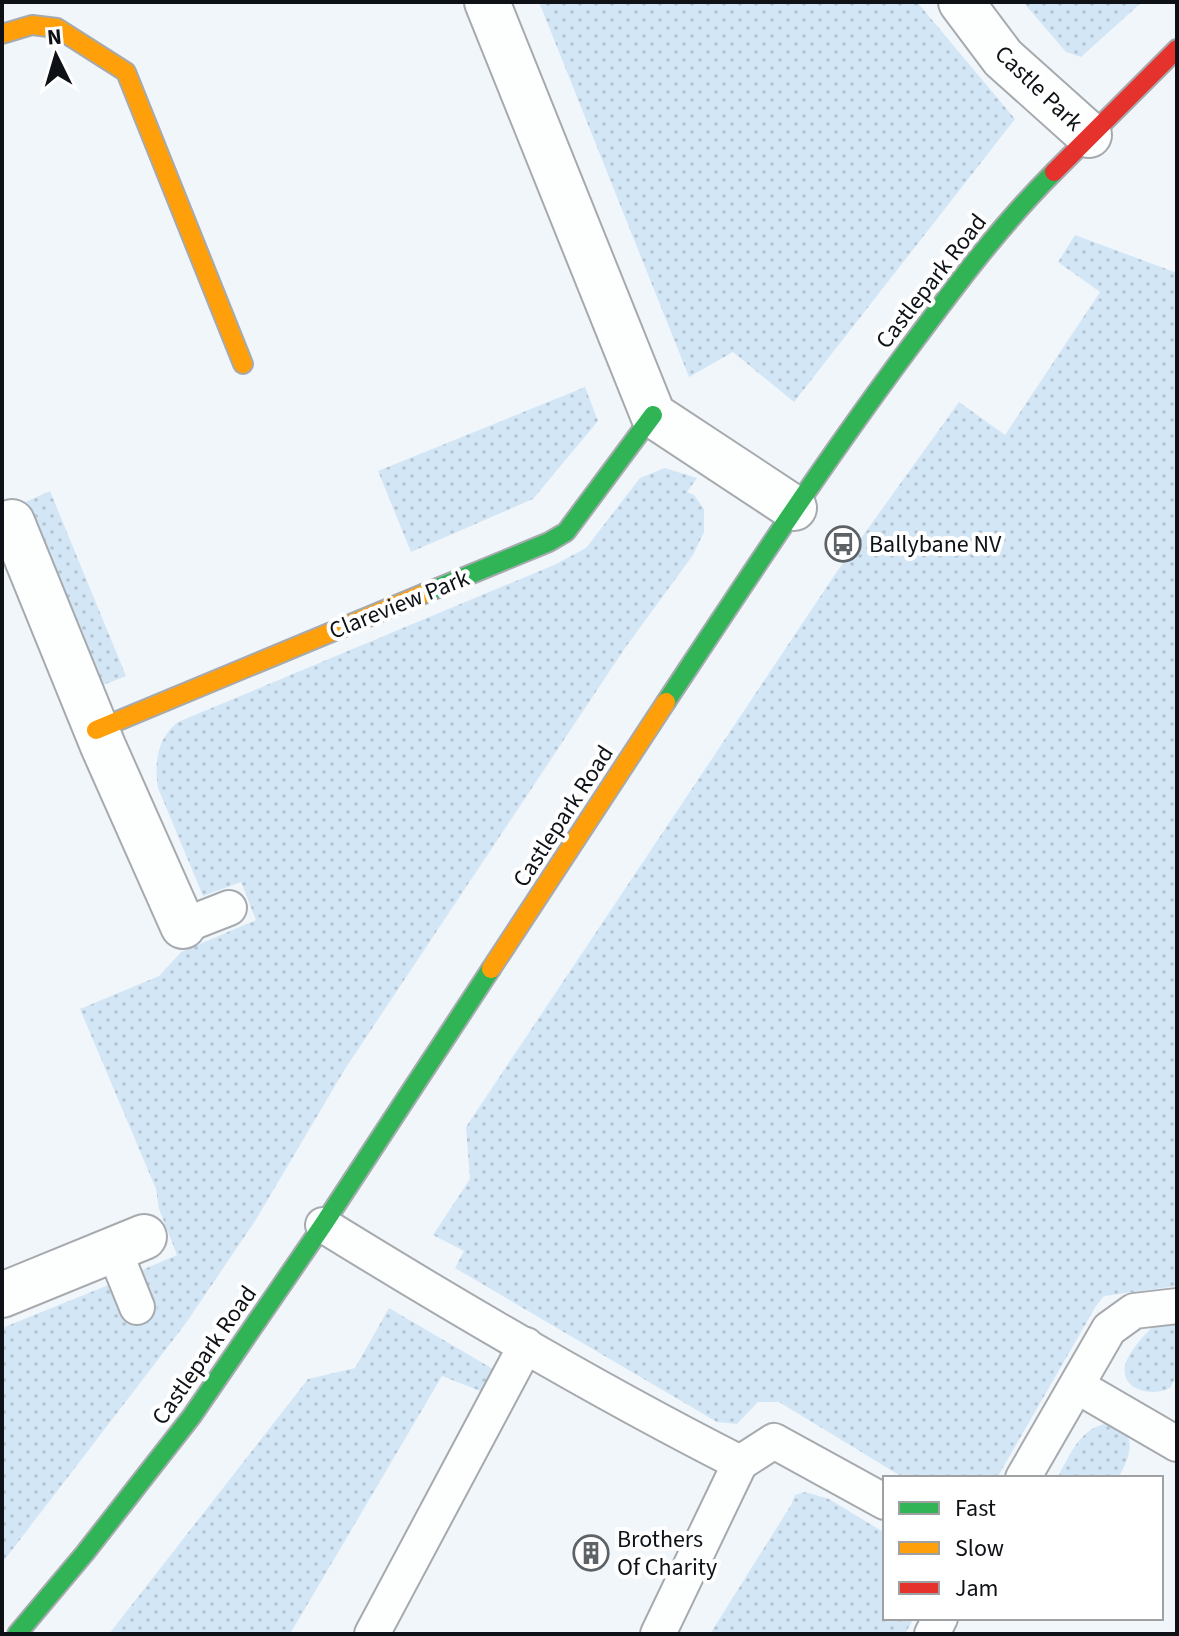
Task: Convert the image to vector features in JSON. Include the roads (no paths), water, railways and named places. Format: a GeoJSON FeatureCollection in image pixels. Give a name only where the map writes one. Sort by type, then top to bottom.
{"type":"FeatureCollection","features":[{"type":"Feature","properties":{"kind":"street"},"geometry":{"type":"LineString","coordinates":[[487,2],[653,415],[794,508]]}},
{"type":"Feature","properties":{"kind":"street","name":"Castle Park"},"geometry":{"type":"LineString","coordinates":[[961,2],[1003,58],[1089,135]]}},
{"type":"Feature","properties":{"kind":"street"},"geometry":{"type":"LineString","coordinates":[[2,34],[32,25],[57,28],[126,72],[243,364]]}},
{"type":"Feature","properties":{"kind":"street","name":"Castlepark Road"},"geometry":{"type":"LineString","coordinates":[[17,1634],[192,1416],[323,1225],[794,508],[963,275],[1028,198],[1177,49]]}},
{"type":"Feature","properties":{"kind":"street","name":"Clareview Park"},"geometry":{"type":"LineString","coordinates":[[96,730],[549,542],[566,532],[653,415]]}},
{"type":"Feature","properties":{"kind":"street"},"geometry":{"type":"LineString","coordinates":[[12,522],[96,730],[183,926]]}},
{"type":"Feature","properties":{"kind":"street"},"geometry":{"type":"LineString","coordinates":[[2,1295],[129,1244]]}},
{"type":"Feature","properties":{"kind":"lane"},"geometry":{"type":"LineString","coordinates":[[183,926],[229,908]]}},
{"type":"Feature","properties":{"kind":"lane"},"geometry":{"type":"LineString","coordinates":[[323,1225],[408,1279],[740,1463]]}},
{"type":"Feature","properties":{"kind":"lane"},"geometry":{"type":"LineString","coordinates":[[129,1244],[137,1307]]}},
{"type":"Feature","properties":{"kind":"lane"},"geometry":{"type":"LineString","coordinates":[[1024,1476],[1109,1329],[1134,1311],[1177,1306]]}},
{"type":"Feature","properties":{"kind":"lane"},"geometry":{"type":"LineString","coordinates":[[372,1634],[526,1345]]}},
{"type":"Feature","properties":{"kind":"lane"},"geometry":{"type":"LineString","coordinates":[[1077,1386],[1177,1444]]}},
{"type":"Feature","properties":{"kind":"lane"},"geometry":{"type":"LineString","coordinates":[[658,1634],[740,1463],[774,1441],[883,1501]]}},
{"type":"Feature","properties":{"kind":"place","name":"Ballybane NV"},"geometry":{"type":"Point","coordinates":[843,544]}},
{"type":"Feature","properties":{"kind":"place","name":"Brothers Of Charity"},"geometry":{"type":"Point","coordinates":[591,1553]}}]}
